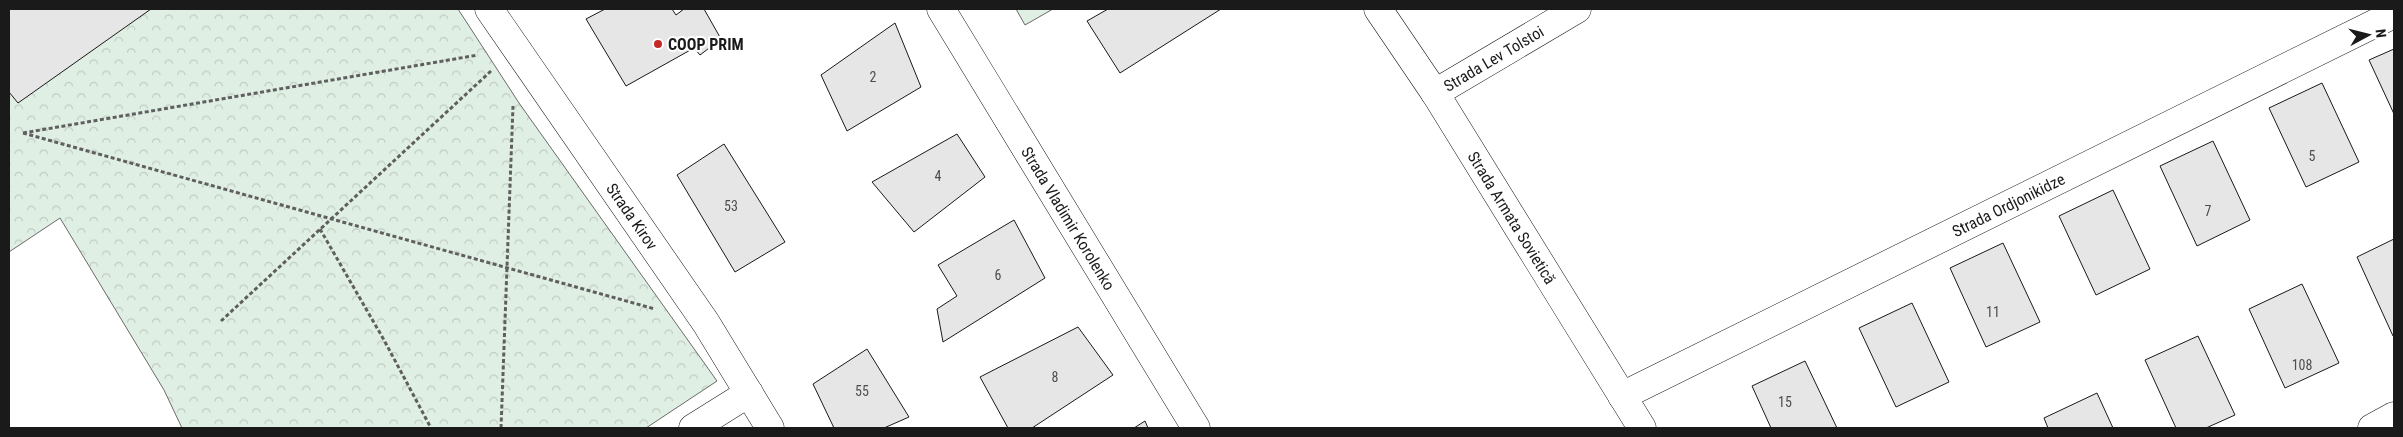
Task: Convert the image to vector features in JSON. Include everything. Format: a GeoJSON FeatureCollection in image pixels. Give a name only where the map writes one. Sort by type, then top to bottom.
{"type":"FeatureCollection","features":[{"type":"Feature","properties":{"kind":"street","name":"Strada Vladimir Korolenko"},"geometry":{"type":"LineString","coordinates":[[941,9],[1196,428]]}},
{"type":"Feature","properties":{"kind":"street","name":"Strada Armata Sovietică"},"geometry":{"type":"LineString","coordinates":[[1378,9],[1435,93],[1642,428]]}},
{"type":"Feature","properties":{"kind":"street","name":"Strada Lev Tolstoi"},"geometry":{"type":"LineString","coordinates":[[1435,93],[1577,9]]}},
{"type":"Feature","properties":{"kind":"street","name":"Strada Kirov"},"geometry":{"type":"LineString","coordinates":[[500,12],[516,48],[706,323],[770,428]]}},
{"type":"Feature","properties":{"kind":"street","name":"Strada Ordjonikidze"},"geometry":{"type":"LineString","coordinates":[[1622,396],[2394,14]]}},
{"type":"Feature","properties":{"kind":"street"},"geometry":{"type":"LineString","coordinates":[[693,428],[749,393]]}},
{"type":"Feature","properties":{"kind":"street"},"geometry":{"type":"LineString","coordinates":[[2372,428],[2394,416]]}},
{"type":"Feature","properties":{"kind":"path"},"geometry":{"type":"LineString","coordinates":[[221,321],[516,48]]}},
{"type":"Feature","properties":{"kind":"path"},"geometry":{"type":"LineString","coordinates":[[516,48],[23,133],[706,323]]}},
{"type":"Feature","properties":{"kind":"path"},"geometry":{"type":"LineString","coordinates":[[501,428],[516,48]]}},
{"type":"Feature","properties":{"kind":"path"},"geometry":{"type":"LineString","coordinates":[[320,230],[384,340],[431,428]]}},
{"type":"Feature","properties":{"kind":"green space"},"geometry":{"type":"Polygon","coordinates":[[[9,9],[458,9],[519,103],[717,381],[646,428],[182,428],[164,390],[60,218],[9,252],[9,9]]]}},
{"type":"Feature","properties":{"kind":"green space"},"geometry":{"type":"Polygon","coordinates":[[[1016,9],[1053,9],[1025,25],[1016,9]]]}},
{"type":"Feature","properties":{"kind":"building"},"geometry":{"type":"Polygon","coordinates":[[[9,9],[151,9],[18,103],[9,92],[9,9]]]}},
{"type":"Feature","properties":{"kind":"building","name":"COOP PRIM"},"geometry":{"type":"Polygon","coordinates":[[[605,9],[672,9],[676,15],[684,9],[704,9],[721,39],[700,55],[694,48],[626,86],[586,19],[605,9]]]}},
{"type":"Feature","properties":{"kind":"building"},"geometry":{"type":"Polygon","coordinates":[[[1108,9],[1221,9],[1120,73],[1087,21],[1108,9]]]}},
{"type":"Feature","properties":{"kind":"building"},"geometry":{"type":"Polygon","coordinates":[[[895,23],[921,87],[847,131],[821,75],[895,23]]]}},
{"type":"Feature","properties":{"kind":"building"},"geometry":{"type":"Polygon","coordinates":[[[2394,49],[2394,114],[2369,60],[2394,49]]]}},
{"type":"Feature","properties":{"kind":"building"},"geometry":{"type":"Polygon","coordinates":[[[2322,83],[2359,162],[2306,187],[2269,108],[2322,83]]]}},
{"type":"Feature","properties":{"kind":"building"},"geometry":{"type":"Polygon","coordinates":[[[957,134],[985,177],[914,232],[872,182],[957,134]]]}},
{"type":"Feature","properties":{"kind":"building"},"geometry":{"type":"Polygon","coordinates":[[[2213,141],[2250,220],[2197,246],[2160,166],[2213,141]]]}},
{"type":"Feature","properties":{"kind":"building"},"geometry":{"type":"Polygon","coordinates":[[[724,144],[785,242],[735,272],[677,175],[724,144]]]}},
{"type":"Feature","properties":{"kind":"building"},"geometry":{"type":"Polygon","coordinates":[[[2113,190],[2150,269],[2096,295],[2059,216],[2113,190]]]}},
{"type":"Feature","properties":{"kind":"building"},"geometry":{"type":"Polygon","coordinates":[[[1014,220],[1045,278],[943,342],[937,309],[957,296],[938,265],[1014,220]]]}},
{"type":"Feature","properties":{"kind":"building"},"geometry":{"type":"Polygon","coordinates":[[[2394,239],[2394,335],[2393,336],[2357,257],[2394,239]]]}},
{"type":"Feature","properties":{"kind":"building"},"geometry":{"type":"Polygon","coordinates":[[[2003,243],[2040,322],[1986,347],[1950,268],[2003,243]]]}},
{"type":"Feature","properties":{"kind":"building"},"geometry":{"type":"Polygon","coordinates":[[[2302,284],[2339,363],[2285,388],[2249,309],[2302,284]]]}},
{"type":"Feature","properties":{"kind":"building"},"geometry":{"type":"Polygon","coordinates":[[[1912,303],[1949,382],[1896,407],[1859,328],[1912,303]]]}},
{"type":"Feature","properties":{"kind":"building"},"geometry":{"type":"Polygon","coordinates":[[[1078,327],[1113,375],[1032,428],[1008,428],[980,377],[1078,327]]]}},
{"type":"Feature","properties":{"kind":"building"},"geometry":{"type":"Polygon","coordinates":[[[2198,336],[2235,415],[2206,428],[2176,428],[2145,360],[2198,336]]]}},
{"type":"Feature","properties":{"kind":"building"},"geometry":{"type":"Polygon","coordinates":[[[867,349],[909,417],[884,428],[834,428],[813,384],[867,349]]]}},
{"type":"Feature","properties":{"kind":"building"},"geometry":{"type":"Polygon","coordinates":[[[1805,361],[1837,428],[1771,428],[1752,386],[1805,361]]]}},
{"type":"Feature","properties":{"kind":"building"},"geometry":{"type":"Polygon","coordinates":[[[2097,393],[2113,428],[2048,428],[2044,418],[2097,393]]]}},
{"type":"Feature","properties":{"kind":"building"},"geometry":{"type":"Polygon","coordinates":[[[1145,421],[1148,428],[1134,428],[1145,421]]]}},
{"type":"Feature","properties":{"kind":"place","name":"COOP PRIM"},"geometry":{"type":"Point","coordinates":[658,44]}}]}
